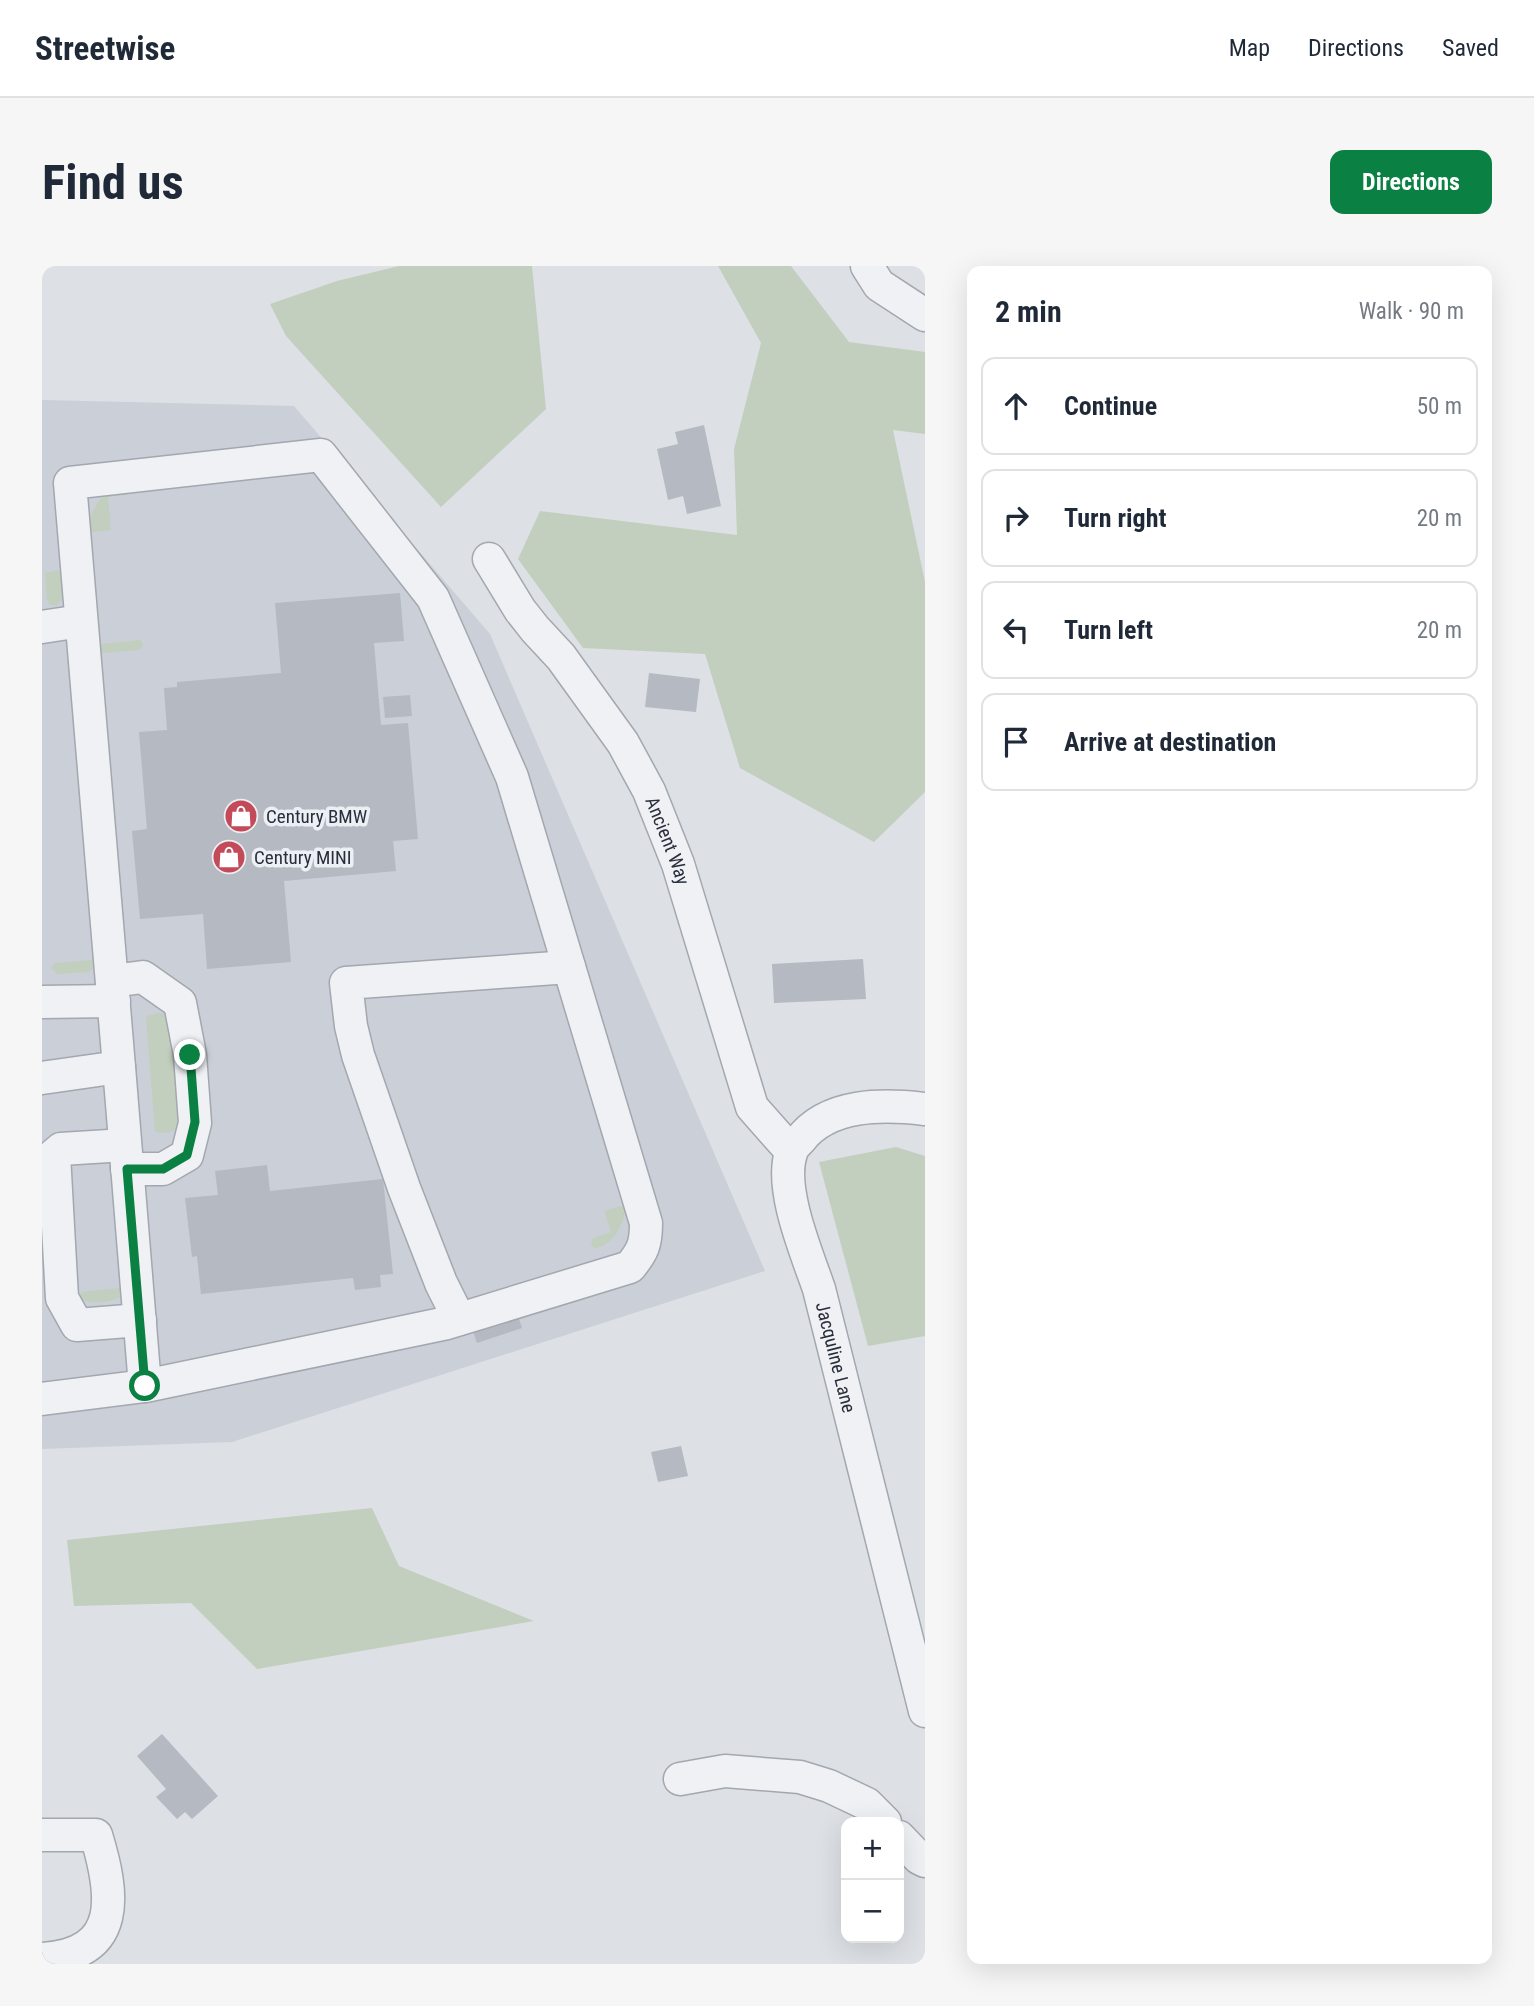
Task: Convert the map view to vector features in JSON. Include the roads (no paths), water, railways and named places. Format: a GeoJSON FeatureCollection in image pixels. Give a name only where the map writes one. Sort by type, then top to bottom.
{"type":"FeatureCollection","features":[{"type":"Feature","properties":{"kind":"street"},"geometry":{"type":"LineString","coordinates":[[867,266],[879,285],[925,315]]}},
{"type":"Feature","properties":{"kind":"street"},"geometry":{"type":"LineString","coordinates":[[42,1399],[145,1386],[459,1319],[630,1267],[641,1253],[646,1238],[646,1223],[512,777],[433,598],[321,456],[70,483],[145,1386]]}},
{"type":"Feature","properties":{"kind":"street","name":"Ancient Way"},"geometry":{"type":"LineString","coordinates":[[489,559],[520,610],[561,657],[623,743],[649,791],[678,864],[752,1107],[791,1151]]}},
{"type":"Feature","properties":{"kind":"street"},"geometry":{"type":"LineString","coordinates":[[42,627],[81,621]]}},
{"type":"Feature","properties":{"kind":"street"},"geometry":{"type":"LineString","coordinates":[[459,1319],[441,1283],[404,1188],[358,1055],[351,1026],[346,983],[569,967]]}},
{"type":"Feature","properties":{"kind":"street"},"geometry":{"type":"LineString","coordinates":[[42,1002],[113,991],[144,977],[180,1003],[190,1055],[195,1122],[187,1155],[163,1169],[126,1157],[61,1149],[54,1155],[62,1298],[77,1325],[140,1320]]}},
{"type":"Feature","properties":{"kind":"street"},"geometry":{"type":"LineString","coordinates":[[42,1078],[119,1068]]}},
{"type":"Feature","properties":{"kind":"street"},"geometry":{"type":"LineString","coordinates":[[791,1151],[807,1130],[830,1115],[858,1109],[925,1109]]}},
{"type":"Feature","properties":{"kind":"street","name":"Jacquline Lane"},"geometry":{"type":"LineString","coordinates":[[791,1151],[788,1182],[798,1228],[819,1289],[925,1711]]}},
{"type":"Feature","properties":{"kind":"street"},"geometry":{"type":"LineString","coordinates":[[680,1779],[725,1771],[800,1777],[829,1786],[867,1804],[879,1817]]}},
{"type":"Feature","properties":{"kind":"street"},"geometry":{"type":"LineString","coordinates":[[42,1835],[96,1835],[106,1870],[109,1902],[104,1924],[95,1940],[80,1951],[63,1958],[42,1959]]}},
{"type":"Feature","properties":{"kind":"street"},"geometry":{"type":"LineString","coordinates":[[904,1842],[925,1861]]}},
{"type":"Feature","properties":{"kind":"place","name":"Century BMW"},"geometry":{"type":"Point","coordinates":[241,816]}},
{"type":"Feature","properties":{"kind":"place","name":"Century MINI"},"geometry":{"type":"Point","coordinates":[229,857]}}]}
